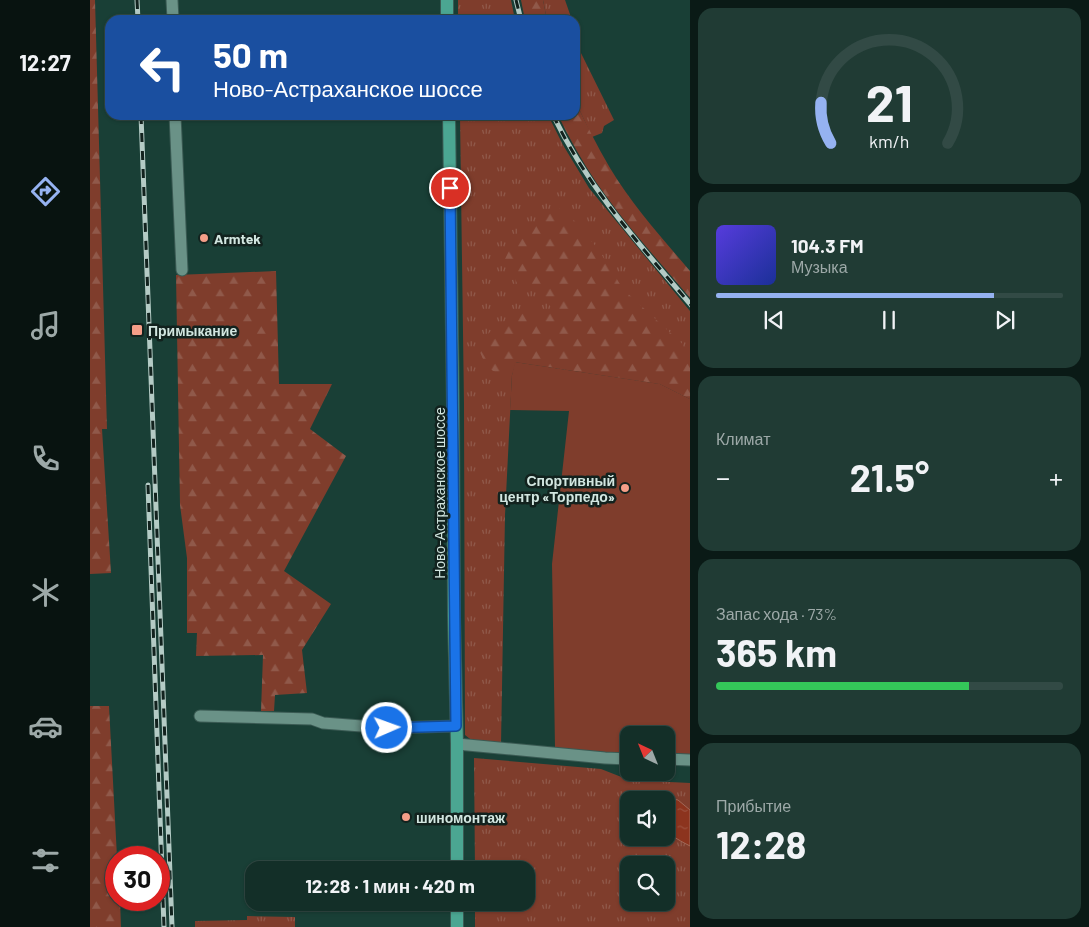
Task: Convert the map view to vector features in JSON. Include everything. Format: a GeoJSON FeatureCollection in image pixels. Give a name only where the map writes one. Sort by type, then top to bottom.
{"type":"FeatureCollection","features":[{"type":"Feature","properties":{"kind":"main road"},"geometry":{"type":"LineString","coordinates":[[447,0],[447,15]]}},
{"type":"Feature","properties":{"kind":"main road","name":"Ново-Астраханское шоссе"},"geometry":{"type":"LineString","coordinates":[[449,120],[457,861]]}},
{"type":"Feature","properties":{"kind":"main road"},"geometry":{"type":"LineString","coordinates":[[457,911],[458,927]]}},
{"type":"Feature","properties":{"kind":"street"},"geometry":{"type":"LineString","coordinates":[[172,0],[173,15]]}},
{"type":"Feature","properties":{"kind":"street"},"geometry":{"type":"LineString","coordinates":[[176,120],[182,270]]}},
{"type":"Feature","properties":{"kind":"street"},"geometry":{"type":"LineString","coordinates":[[200,716],[312,719],[323,723],[387,728],[456,726]]}},
{"type":"Feature","properties":{"kind":"street"},"geometry":{"type":"LineString","coordinates":[[457,744],[620,758]]}},
{"type":"Feature","properties":{"kind":"street"},"geometry":{"type":"LineString","coordinates":[[675,759],[690,760]]}},
{"type":"Feature","properties":{"kind":"green space"},"geometry":{"type":"Polygon","coordinates":[[[90,0],[95,0],[107,429],[102,429],[111,573],[90,574],[90,0]]]}},
{"type":"Feature","properties":{"kind":"green space"},"geometry":{"type":"Polygon","coordinates":[[[458,0],[511,0],[514,15],[458,15],[458,0]]]}},
{"type":"Feature","properties":{"kind":"green space"},"geometry":{"type":"Polygon","coordinates":[[[521,0],[543,0],[546,15],[524,15],[521,0]]]}},
{"type":"Feature","properties":{"kind":"green space"},"geometry":{"type":"Polygon","coordinates":[[[543,0],[565,0],[570,15],[546,15],[543,0]]]}},
{"type":"Feature","properties":{"kind":"green space"},"geometry":{"type":"Polygon","coordinates":[[[580,51],[614,120],[604,126],[602,133],[592,137],[580,111],[580,51]]]}},
{"type":"Feature","properties":{"kind":"green space"},"geometry":{"type":"Polygon","coordinates":[[[580,110],[596,143],[619,182],[648,221],[690,271],[690,298],[618,212],[596,182],[560,120],[580,120],[580,110]]]}},
{"type":"Feature","properties":{"kind":"green space"},"geometry":{"type":"Polygon","coordinates":[[[460,120],[550,120],[589,188],[690,311],[690,399],[660,384],[515,362],[512,375],[505,515],[501,744],[474,742],[465,735],[464,404],[460,120]]]}},
{"type":"Feature","properties":{"kind":"green space"},"geometry":{"type":"Polygon","coordinates":[[[551,205],[567,212],[598,249],[623,289],[690,351],[690,399],[660,384],[516,362],[512,375],[498,373],[489,368],[477,345],[492,330],[518,312],[555,311],[526,281],[518,285],[505,259],[519,229],[547,218],[551,205]]]}},
{"type":"Feature","properties":{"kind":"green space"},"geometry":{"type":"Polygon","coordinates":[[[276,271],[279,384],[332,384],[310,429],[346,456],[284,571],[331,604],[302,650],[307,693],[275,695],[274,711],[261,711],[263,655],[196,656],[197,633],[187,633],[187,558],[180,505],[176,275],[276,271]]]}},
{"type":"Feature","properties":{"kind":"green space","name":"Спортивный центр «Торпедо»"},"geometry":{"type":"Polygon","coordinates":[[[515,362],[660,384],[690,399],[690,757],[675,756],[675,726],[620,726],[620,753],[555,748],[552,564],[569,411],[510,410],[512,375],[515,362]]]}},
{"type":"Feature","properties":{"kind":"green space"},"geometry":{"type":"Polygon","coordinates":[[[90,706],[109,706],[116,846],[105,846],[105,911],[120,911],[121,927],[90,927],[90,706]]]}},
{"type":"Feature","properties":{"kind":"green space"},"geometry":{"type":"Polygon","coordinates":[[[474,758],[601,769],[620,776],[620,781],[690,783],[690,927],[475,927],[475,911],[535,911],[535,861],[475,861],[474,758]]]}},
{"type":"Feature","properties":{"kind":"green space"},"geometry":{"type":"Polygon","coordinates":[[[247,916],[295,917],[295,927],[195,927],[195,921],[247,920],[247,916]]]}},
{"type":"Feature","properties":{"kind":"water"},"geometry":{"type":"Polygon","coordinates":[[[675,799],[690,810],[690,846],[675,838],[675,799]]]}},
{"type":"Feature","properties":{"kind":"railway"},"geometry":{"type":"LineString","coordinates":[[137,0],[138,15]]}},
{"type":"Feature","properties":{"kind":"railway"},"geometry":{"type":"LineString","coordinates":[[516,0],[520,15]]}},
{"type":"Feature","properties":{"kind":"railway"},"geometry":{"type":"LineString","coordinates":[[141,120],[172,927]]}},
{"type":"Feature","properties":{"kind":"railway"},"geometry":{"type":"LineString","coordinates":[[556,120],[598,191],[690,304]]}},
{"type":"Feature","properties":{"kind":"railway"},"geometry":{"type":"LineString","coordinates":[[148,485],[164,927]]}},
{"type":"Feature","properties":{"kind":"place","name":"Armtek"},"geometry":{"type":"Point","coordinates":[204,238]}},
{"type":"Feature","properties":{"kind":"place","name":"Примыкание"},"geometry":{"type":"Point","coordinates":[137,330]}},
{"type":"Feature","properties":{"kind":"place","name":"Спортивный центр «Торпедо»"},"geometry":{"type":"Point","coordinates":[625,488]}},
{"type":"Feature","properties":{"kind":"place","name":"шиномонтаж"},"geometry":{"type":"Point","coordinates":[406,817]}},
{"type":"Feature","properties":{"kind":"route"},"geometry":{"type":"LineString","coordinates":[[387,728],[456,726],[450,188]]}}]}
